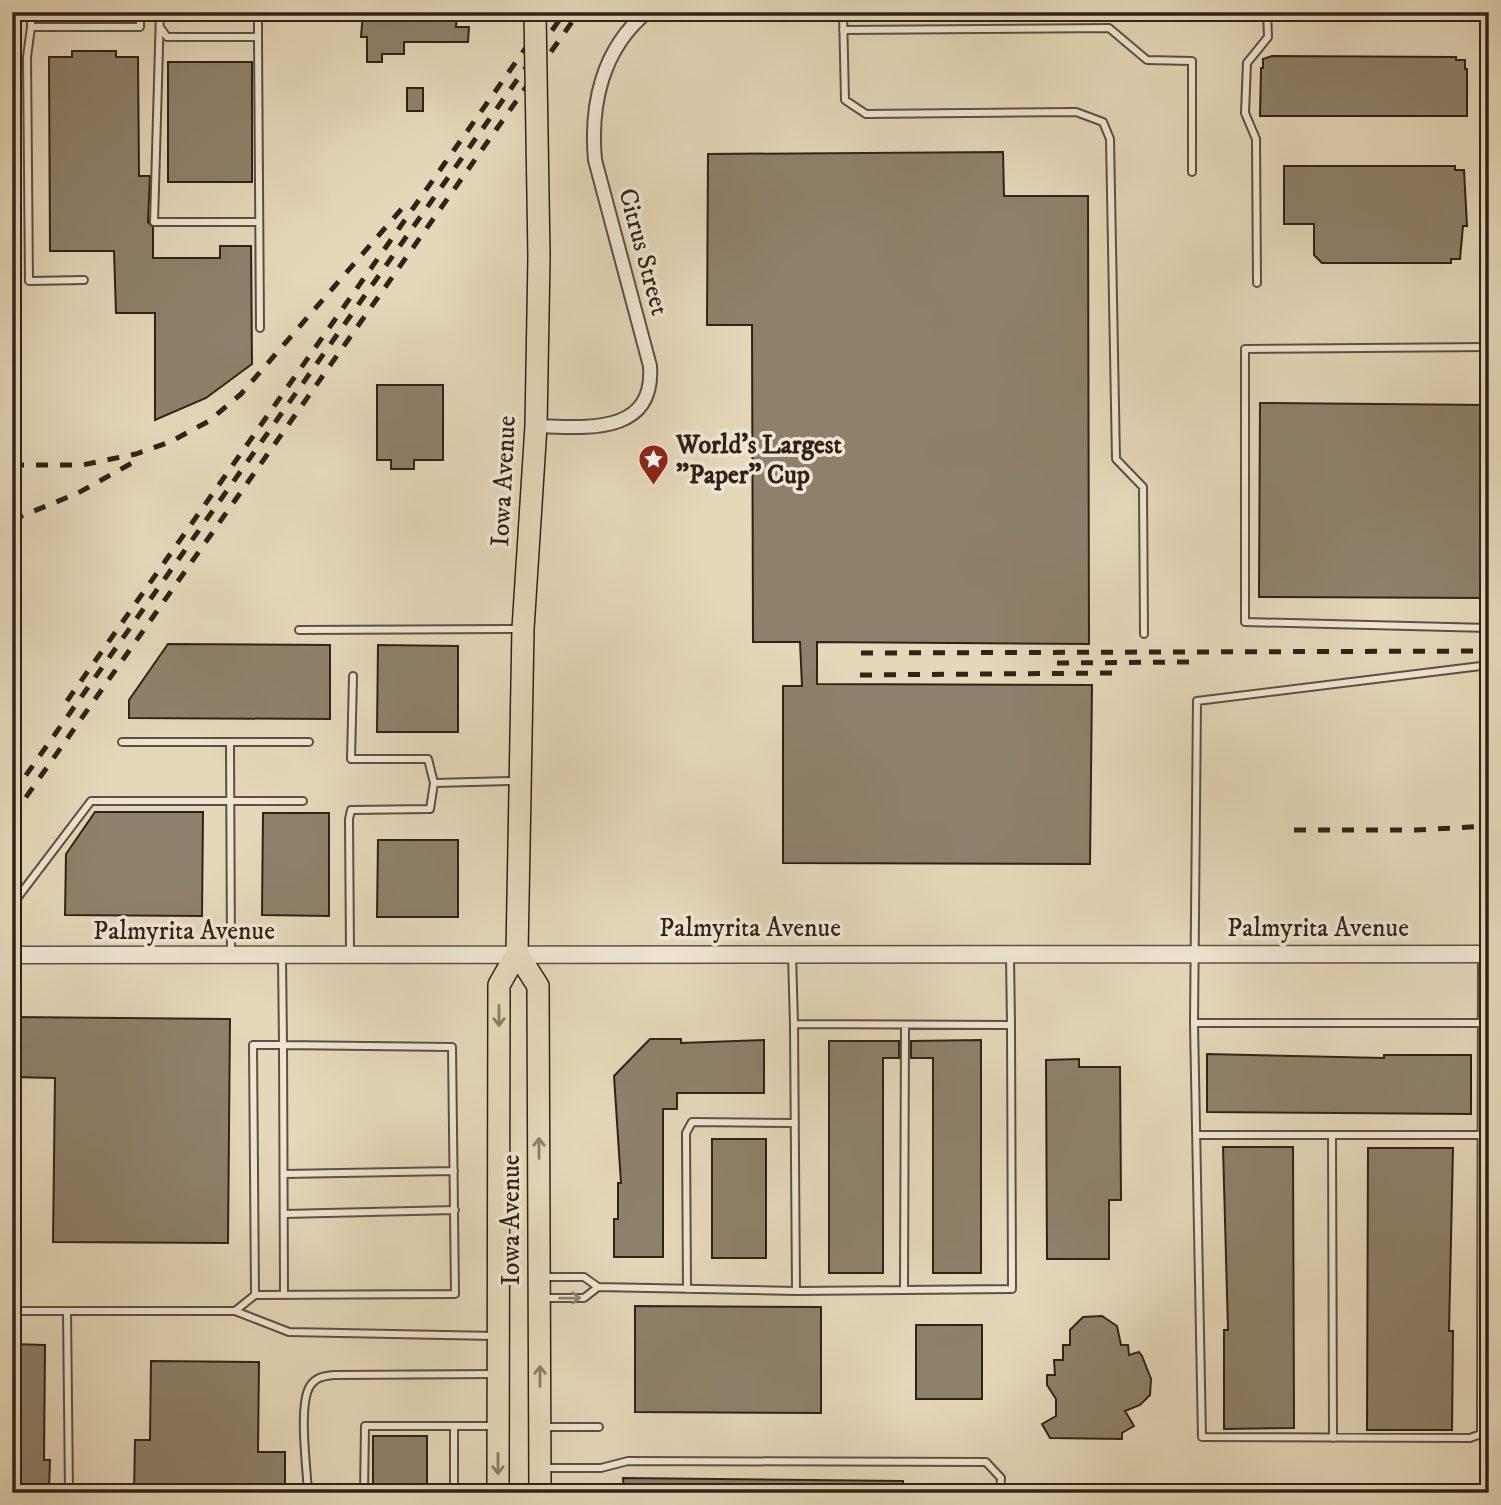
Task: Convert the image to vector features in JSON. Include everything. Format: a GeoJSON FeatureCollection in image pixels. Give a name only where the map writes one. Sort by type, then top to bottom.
{"type":"FeatureCollection","features":[{"type":"Feature","properties":{"kind":"main road","name":"Iowa Avenue"},"geometry":{"type":"LineString","coordinates":[[498,1493],[499,985],[517,953],[523,629],[536,426],[539,257],[535,12]]}},
{"type":"Feature","properties":{"kind":"main road","name":"Iowa Avenue"},"geometry":{"type":"LineString","coordinates":[[517,953],[538,986],[540,1493]]}},
{"type":"Feature","properties":{"kind":"street","name":"Citrus Street"},"geometry":{"type":"LineString","coordinates":[[536,426],[607,426],[631,415],[646,400],[649,389],[650,366],[594,160],[593,129],[594,107],[606,66],[627,33],[647,12]]}},
{"type":"Feature","properties":{"kind":"street","name":"Palmyrita Avenue"},"geometry":{"type":"LineString","coordinates":[[12,955],[1485,953]]}},
{"type":"Feature","properties":{"kind":"lane"},"geometry":{"type":"LineString","coordinates":[[31,12],[27,57],[29,281],[83,280]]}},
{"type":"Feature","properties":{"kind":"lane"},"geometry":{"type":"LineString","coordinates":[[31,27],[140,27],[140,12]]}},
{"type":"Feature","properties":{"kind":"lane"},"geometry":{"type":"LineString","coordinates":[[159,12],[154,222],[259,222]]}},
{"type":"Feature","properties":{"kind":"lane"},"geometry":{"type":"LineString","coordinates":[[843,12],[845,100],[866,114],[1076,112],[1103,122],[1110,139],[1116,459],[1143,487],[1144,634]]}},
{"type":"Feature","properties":{"kind":"lane"},"geometry":{"type":"LineString","coordinates":[[1256,283],[1256,139],[1245,113],[1247,63],[1268,37],[1267,12]]}},
{"type":"Feature","properties":{"kind":"lane"},"geometry":{"type":"LineString","coordinates":[[1486,12],[1489,141]]}},
{"type":"Feature","properties":{"kind":"lane"},"geometry":{"type":"LineString","coordinates":[[258,14],[260,328]]}},
{"type":"Feature","properties":{"kind":"lane"},"geometry":{"type":"LineString","coordinates":[[160,26],[167,37],[258,37]]}},
{"type":"Feature","properties":{"kind":"lane"},"geometry":{"type":"LineString","coordinates":[[843,30],[1109,28],[1147,60],[1192,61],[1192,172]]}},
{"type":"Feature","properties":{"kind":"lane"},"geometry":{"type":"LineString","coordinates":[[1489,347],[1245,349],[1245,622],[1332,627],[1489,628]]}},
{"type":"Feature","properties":{"kind":"lane"},"geometry":{"type":"LineString","coordinates":[[299,630],[523,629]]}},
{"type":"Feature","properties":{"kind":"lane"},"geometry":{"type":"LineString","coordinates":[[1485,953],[1481,1434],[1470,1438],[1202,1437],[1194,1023],[1197,701],[1489,665]]}},
{"type":"Feature","properties":{"kind":"lane"},"geometry":{"type":"LineString","coordinates":[[350,953],[351,810],[430,810],[434,783],[428,759],[351,759],[353,676]]}},
{"type":"Feature","properties":{"kind":"lane"},"geometry":{"type":"LineString","coordinates":[[122,742],[309,742]]}},
{"type":"Feature","properties":{"kind":"lane"},"geometry":{"type":"LineString","coordinates":[[230,742],[231,956]]}},
{"type":"Feature","properties":{"kind":"lane"},"geometry":{"type":"LineString","coordinates":[[434,783],[520,781]]}},
{"type":"Feature","properties":{"kind":"lane"},"geometry":{"type":"LineString","coordinates":[[12,905],[91,801],[303,801]]}},
{"type":"Feature","properties":{"kind":"lane"},"geometry":{"type":"LineString","coordinates":[[539,1288],[584,1277],[598,1287],[796,1291],[1012,1289],[1010,952]]}},
{"type":"Feature","properties":{"kind":"lane"},"geometry":{"type":"LineString","coordinates":[[792,953],[796,1291]]}},
{"type":"Feature","properties":{"kind":"lane"},"geometry":{"type":"LineString","coordinates":[[282,956],[284,1295]]}},
{"type":"Feature","properties":{"kind":"lane"},"geometry":{"type":"LineString","coordinates":[[1194,1023],[1483,1023]]}},
{"type":"Feature","properties":{"kind":"lane"},"geometry":{"type":"LineString","coordinates":[[794,1024],[1011,1025]]}},
{"type":"Feature","properties":{"kind":"lane"},"geometry":{"type":"LineString","coordinates":[[904,1290],[905,1025]]}},
{"type":"Feature","properties":{"kind":"lane"},"geometry":{"type":"LineString","coordinates":[[235,1311],[255,1295],[455,1294],[452,1047],[253,1045],[255,1295]]}},
{"type":"Feature","properties":{"kind":"lane"},"geometry":{"type":"LineString","coordinates":[[687,1289],[686,1133],[692,1122],[795,1123]]}},
{"type":"Feature","properties":{"kind":"lane"},"geometry":{"type":"LineString","coordinates":[[1196,1135],[1482,1135]]}},
{"type":"Feature","properties":{"kind":"lane"},"geometry":{"type":"LineString","coordinates":[[1332,1135],[1333,1438]]}},
{"type":"Feature","properties":{"kind":"lane"},"geometry":{"type":"LineString","coordinates":[[284,1174],[454,1171]]}},
{"type":"Feature","properties":{"kind":"lane"},"geometry":{"type":"LineString","coordinates":[[284,1214],[455,1210]]}},
{"type":"Feature","properties":{"kind":"lane"},"geometry":{"type":"LineString","coordinates":[[539,1288],[584,1298],[598,1287]]}},
{"type":"Feature","properties":{"kind":"lane"},"geometry":{"type":"LineString","coordinates":[[12,1311],[235,1311],[289,1332],[498,1336]]}},
{"type":"Feature","properties":{"kind":"lane"},"geometry":{"type":"LineString","coordinates":[[67,1311],[69,1493]]}},
{"type":"Feature","properties":{"kind":"lane"},"geometry":{"type":"LineString","coordinates":[[308,1493],[305,1410],[308,1392],[317,1379],[334,1375],[498,1374]]}},
{"type":"Feature","properties":{"kind":"lane"},"geometry":{"type":"LineString","coordinates":[[364,1493],[365,1426],[498,1426]]}},
{"type":"Feature","properties":{"kind":"lane"},"geometry":{"type":"LineString","coordinates":[[454,1426],[454,1493]]}},
{"type":"Feature","properties":{"kind":"lane"},"geometry":{"type":"LineString","coordinates":[[540,1427],[598,1427]]}},
{"type":"Feature","properties":{"kind":"lane"},"geometry":{"type":"LineString","coordinates":[[540,1468],[601,1468],[628,1461],[986,1462],[1001,1478],[1000,1493]]}},
{"type":"Feature","properties":{"kind":"building"},"geometry":{"type":"Polygon","coordinates":[[[363,12],[457,14],[456,27],[469,27],[468,42],[404,42],[404,54],[382,54],[382,62],[367,62],[367,37],[361,37],[363,12]]]}},
{"type":"Feature","properties":{"kind":"building"},"geometry":{"type":"Polygon","coordinates":[[[72,51],[116,51],[116,57],[138,57],[139,176],[150,176],[148,222],[153,227],[153,258],[220,258],[220,246],[251,246],[252,364],[206,398],[155,420],[155,313],[116,313],[114,251],[50,251],[49,57],[72,57],[72,51]]]}},
{"type":"Feature","properties":{"kind":"building"},"geometry":{"type":"Polygon","coordinates":[[[1272,56],[1456,57],[1456,60],[1465,60],[1467,69],[1467,116],[1260,116],[1261,68],[1263,59],[1272,56]]]}},
{"type":"Feature","properties":{"kind":"building"},"geometry":{"type":"Polygon","coordinates":[[[168,62],[252,62],[252,182],[168,182],[168,62]]]}},
{"type":"Feature","properties":{"kind":"building"},"geometry":{"type":"Polygon","coordinates":[[[407,88],[423,88],[423,111],[407,111],[407,88]]]}},
{"type":"Feature","properties":{"kind":"building"},"geometry":{"type":"Polygon","coordinates":[[[1003,152],[1004,196],[1088,196],[1089,644],[817,642],[817,684],[1092,685],[1090,864],[783,863],[783,686],[802,686],[800,642],[753,642],[752,325],[707,325],[708,154],[1003,152]]]}},
{"type":"Feature","properties":{"kind":"building"},"geometry":{"type":"Polygon","coordinates":[[[1284,166],[1455,166],[1455,170],[1464,170],[1467,226],[1463,226],[1460,259],[1451,259],[1451,263],[1322,263],[1314,255],[1314,224],[1284,224],[1284,166]]]}},
{"type":"Feature","properties":{"kind":"building"},"geometry":{"type":"Polygon","coordinates":[[[377,385],[443,385],[443,460],[414,460],[414,469],[391,469],[391,460],[377,460],[377,385]]]}},
{"type":"Feature","properties":{"kind":"building"},"geometry":{"type":"Polygon","coordinates":[[[1260,403],[1489,405],[1489,598],[1259,597],[1260,403]]]}},
{"type":"Feature","properties":{"kind":"building"},"geometry":{"type":"Polygon","coordinates":[[[168,644],[330,645],[330,719],[129,718],[129,700],[168,644]]]}},
{"type":"Feature","properties":{"kind":"building"},"geometry":{"type":"Polygon","coordinates":[[[378,645],[458,646],[458,732],[377,732],[378,645]]]}},
{"type":"Feature","properties":{"kind":"building"},"geometry":{"type":"Polygon","coordinates":[[[95,812],[203,812],[202,916],[65,915],[66,854],[95,812]]]}},
{"type":"Feature","properties":{"kind":"building"},"geometry":{"type":"Polygon","coordinates":[[[263,813],[329,813],[329,916],[262,915],[263,813]]]}},
{"type":"Feature","properties":{"kind":"building"},"geometry":{"type":"Polygon","coordinates":[[[378,840],[458,840],[458,917],[377,917],[378,840]]]}},
{"type":"Feature","properties":{"kind":"building"},"geometry":{"type":"Polygon","coordinates":[[[12,1017],[230,1019],[228,1243],[53,1242],[55,1078],[12,1077],[12,1017]]]}},
{"type":"Feature","properties":{"kind":"building"},"geometry":{"type":"Polygon","coordinates":[[[650,1039],[681,1039],[681,1043],[764,1040],[764,1093],[677,1093],[677,1109],[663,1109],[663,1257],[614,1257],[614,1219],[618,1219],[618,1183],[621,1183],[614,1076],[650,1039]]]}},
{"type":"Feature","properties":{"kind":"building"},"geometry":{"type":"Polygon","coordinates":[[[981,1040],[981,1273],[933,1273],[933,1058],[911,1058],[911,1041],[981,1040]]]}},
{"type":"Feature","properties":{"kind":"building"},"geometry":{"type":"Polygon","coordinates":[[[829,1041],[899,1041],[899,1058],[883,1058],[883,1273],[829,1273],[829,1041]]]}},
{"type":"Feature","properties":{"kind":"building"},"geometry":{"type":"Polygon","coordinates":[[[1207,1054],[1384,1058],[1384,1055],[1471,1055],[1471,1114],[1207,1112],[1207,1054]]]}},
{"type":"Feature","properties":{"kind":"building"},"geometry":{"type":"Polygon","coordinates":[[[1079,1059],[1079,1067],[1120,1067],[1121,1200],[1109,1200],[1109,1259],[1047,1259],[1046,1060],[1079,1059]]]}},
{"type":"Feature","properties":{"kind":"building"},"geometry":{"type":"Polygon","coordinates":[[[712,1139],[766,1139],[766,1258],[712,1258],[712,1139]]]}},
{"type":"Feature","properties":{"kind":"building"},"geometry":{"type":"Polygon","coordinates":[[[1223,1147],[1293,1147],[1294,1428],[1224,1429],[1224,1330],[1228,1330],[1223,1147]]]}},
{"type":"Feature","properties":{"kind":"building"},"geometry":{"type":"Polygon","coordinates":[[[1368,1148],[1453,1148],[1449,1331],[1453,1331],[1452,1430],[1367,1430],[1368,1148]]]}},
{"type":"Feature","properties":{"kind":"building"},"geometry":{"type":"Polygon","coordinates":[[[635,1306],[821,1307],[821,1413],[635,1412],[635,1306]]]}},
{"type":"Feature","properties":{"kind":"building"},"geometry":{"type":"Polygon","coordinates":[[[1102,1316],[1117,1326],[1121,1345],[1128,1345],[1129,1355],[1139,1352],[1142,1356],[1151,1379],[1150,1395],[1140,1405],[1125,1411],[1134,1426],[1122,1433],[1122,1439],[1050,1438],[1042,1424],[1056,1416],[1056,1399],[1047,1385],[1047,1375],[1055,1375],[1054,1360],[1063,1360],[1063,1345],[1070,1345],[1070,1330],[1083,1317],[1102,1316]]]}},
{"type":"Feature","properties":{"kind":"building"},"geometry":{"type":"Polygon","coordinates":[[[916,1325],[982,1325],[982,1399],[916,1399],[916,1325]]]}},
{"type":"Feature","properties":{"kind":"building"},"geometry":{"type":"Polygon","coordinates":[[[12,1344],[45,1345],[44,1460],[50,1460],[49,1490],[44,1493],[12,1493],[12,1344]]]}},
{"type":"Feature","properties":{"kind":"building"},"geometry":{"type":"Polygon","coordinates":[[[151,1361],[259,1362],[258,1452],[285,1452],[285,1493],[134,1493],[135,1440],[150,1440],[151,1361]]]}},
{"type":"Feature","properties":{"kind":"building"},"geometry":{"type":"Polygon","coordinates":[[[373,1436],[427,1436],[427,1493],[373,1493],[373,1436]]]}},
{"type":"Feature","properties":{"kind":"building"},"geometry":{"type":"Polygon","coordinates":[[[623,1478],[903,1481],[903,1493],[624,1493],[623,1478]]]}},
{"type":"Feature","properties":{"kind":"railway"},"geometry":{"type":"LineString","coordinates":[[67,701],[551,12]]}},
{"type":"Feature","properties":{"kind":"railway"},"geometry":{"type":"LineString","coordinates":[[12,795],[565,12]]}},
{"type":"Feature","properties":{"kind":"railway"},"geometry":{"type":"LineString","coordinates":[[12,817],[579,12]]}},
{"type":"Feature","properties":{"kind":"railway"},"geometry":{"type":"LineString","coordinates":[[12,465],[82,465],[136,454],[170,442],[209,421],[241,394],[405,205]]}},
{"type":"Feature","properties":{"kind":"railway"},"geometry":{"type":"LineString","coordinates":[[12,520],[78,493],[141,458]]}},
{"type":"Feature","properties":{"kind":"railway"},"geometry":{"type":"LineString","coordinates":[[861,653],[1489,651]]}},
{"type":"Feature","properties":{"kind":"railway"},"geometry":{"type":"LineString","coordinates":[[1057,663],[1190,662]]}},
{"type":"Feature","properties":{"kind":"railway"},"geometry":{"type":"LineString","coordinates":[[860,675],[1112,673]]}},
{"type":"Feature","properties":{"kind":"railway"},"geometry":{"type":"LineString","coordinates":[[1294,830],[1416,830],[1489,826]]}},
{"type":"Feature","properties":{"kind":"place","name":"World's Largest \"Paper\" Cup"},"geometry":{"type":"Point","coordinates":[653,487]}}]}
